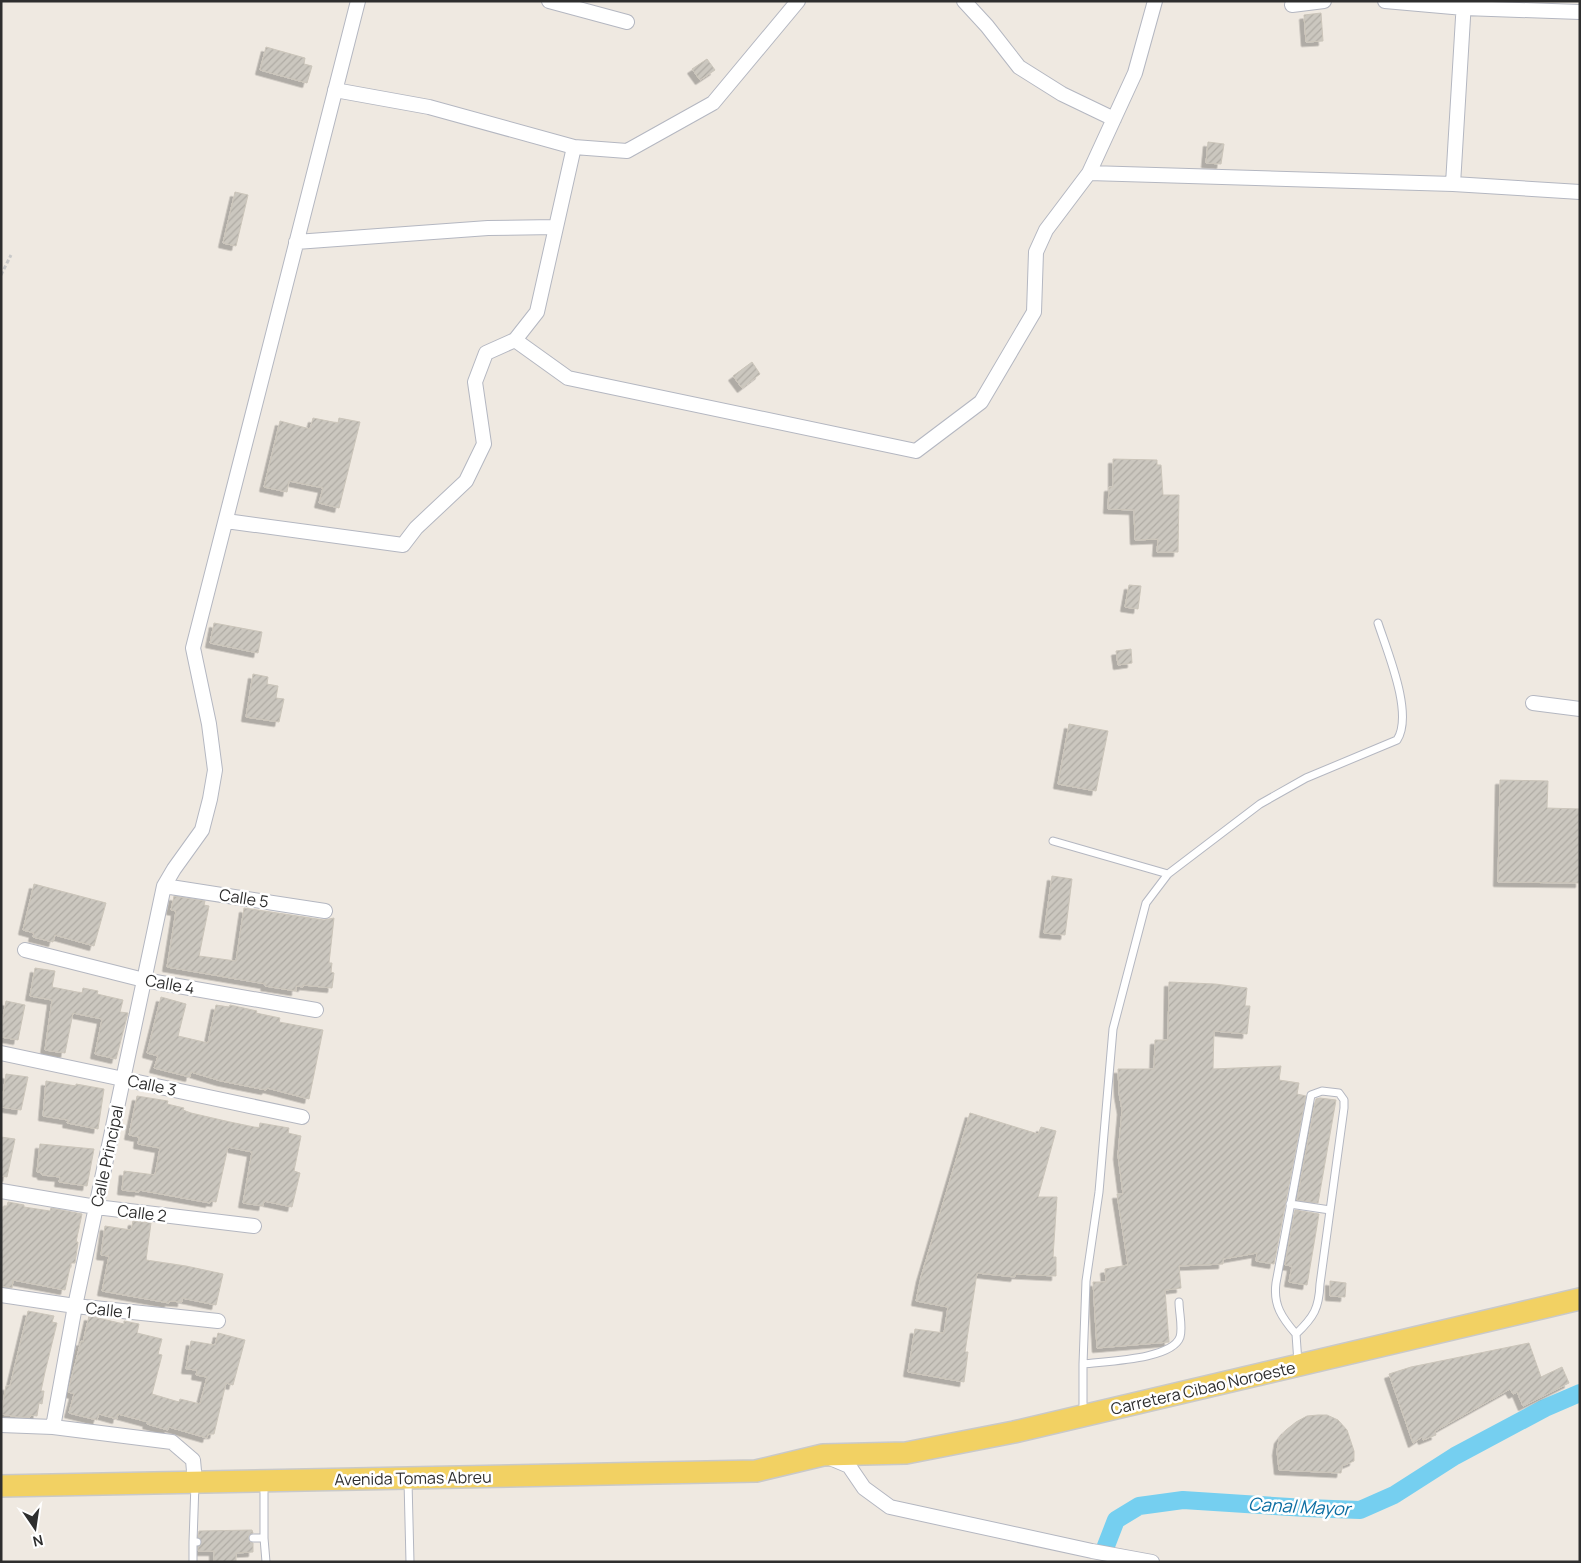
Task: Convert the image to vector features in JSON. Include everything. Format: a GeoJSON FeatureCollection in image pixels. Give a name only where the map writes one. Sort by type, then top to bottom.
{"type":"FeatureCollection","features":[{"type":"Feature","properties":{"kind":"main road","name":"Carretera Cibao Noroeste"},"geometry":{"type":"LineString","coordinates":[[823,1455],[906,1453],[1014,1432],[1580,1299]]}},
{"type":"Feature","properties":{"kind":"main road","name":"Avenida Tomas Abreu"},"geometry":{"type":"LineString","coordinates":[[1,1486],[756,1471],[823,1455]]}},
{"type":"Feature","properties":{"kind":"street","name":"Calle Principal"},"geometry":{"type":"LineString","coordinates":[[53,1427],[75,1306],[164,886],[202,830],[210,799],[214,770],[209,724],[193,648],[358,1]]}},
{"type":"Feature","properties":{"kind":"street"},"geometry":{"type":"LineString","coordinates":[[549,1],[627,22]]}},
{"type":"Feature","properties":{"kind":"street"},"geometry":{"type":"LineString","coordinates":[[335,90],[429,106],[574,148],[627,151],[713,103],[798,1]]}},
{"type":"Feature","properties":{"kind":"street"},"geometry":{"type":"LineString","coordinates":[[964,1],[987,26],[1019,68],[1062,94],[1114,119]]}},
{"type":"Feature","properties":{"kind":"street"},"geometry":{"type":"LineString","coordinates":[[515,340],[568,378],[916,451],[981,402],[1034,312],[1036,252],[1046,230],[1089,173],[1135,73],[1155,1]]}},
{"type":"Feature","properties":{"kind":"street"},"geometry":{"type":"LineString","coordinates":[[1292,5],[1324,1]]}},
{"type":"Feature","properties":{"kind":"street"},"geometry":{"type":"LineString","coordinates":[[1385,1],[1580,12]]}},
{"type":"Feature","properties":{"kind":"street"},"geometry":{"type":"LineString","coordinates":[[1453,184],[1464,5]]}},
{"type":"Feature","properties":{"kind":"street"},"geometry":{"type":"LineString","coordinates":[[226,520],[403,545],[416,528],[466,481],[484,444],[475,382],[486,353],[515,340],[537,312],[574,148]]}},
{"type":"Feature","properties":{"kind":"street"},"geometry":{"type":"LineString","coordinates":[[1089,173],[1453,184],[1580,192]]}},
{"type":"Feature","properties":{"kind":"street"},"geometry":{"type":"LineString","coordinates":[[296,242],[488,228],[556,227]]}},
{"type":"Feature","properties":{"kind":"street"},"geometry":{"type":"LineString","coordinates":[[1533,703],[1580,709]]}},
{"type":"Feature","properties":{"kind":"street","name":"Calle 5"},"geometry":{"type":"LineString","coordinates":[[164,886],[325,911]]}},
{"type":"Feature","properties":{"kind":"street","name":"Calle 4"},"geometry":{"type":"LineString","coordinates":[[24,950],[144,980],[316,1010]]}},
{"type":"Feature","properties":{"kind":"street","name":"Calle 3"},"geometry":{"type":"LineString","coordinates":[[1,1053],[302,1117]]}},
{"type":"Feature","properties":{"kind":"street","name":"Calle 2"},"geometry":{"type":"LineString","coordinates":[[1,1191],[96,1207],[254,1226]]}},
{"type":"Feature","properties":{"kind":"street","name":"Calle 1"},"geometry":{"type":"LineString","coordinates":[[1,1296],[218,1321]]}},
{"type":"Feature","properties":{"kind":"street"},"geometry":{"type":"LineString","coordinates":[[1,1425],[53,1427],[172,1442],[193,1460],[196,1482]]}},
{"type":"Feature","properties":{"kind":"street"},"geometry":{"type":"LineString","coordinates":[[823,1455],[849,1466],[864,1488],[890,1507],[1092,1551],[1152,1562]]}},
{"type":"Feature","properties":{"kind":"lane"},"geometry":{"type":"LineString","coordinates":[[1083,1416],[1086,1280],[1099,1192],[1113,1029],[1146,903],[1168,874],[1260,804],[1306,778],[1397,740],[1402,728],[1400,689],[1378,623]]}},
{"type":"Feature","properties":{"kind":"lane"},"geometry":{"type":"LineString","coordinates":[[1053,841],[1168,874]]}},
{"type":"Feature","properties":{"kind":"lane"},"geometry":{"type":"LineString","coordinates":[[1296,1334],[1307,1324],[1317,1310],[1320,1300],[1320,1284],[1344,1100],[1339,1093],[1322,1091],[1310,1095],[1275,1291],[1280,1313],[1296,1334],[1298,1366]]}},
{"type":"Feature","properties":{"kind":"lane"},"geometry":{"type":"LineString","coordinates":[[1290,1204],[1330,1210]]}},
{"type":"Feature","properties":{"kind":"lane"},"geometry":{"type":"LineString","coordinates":[[1083,1364],[1149,1356],[1172,1347],[1179,1339],[1181,1330],[1179,1302]]}},
{"type":"Feature","properties":{"kind":"lane"},"geometry":{"type":"LineString","coordinates":[[408,1478],[410,1562]]}},
{"type":"Feature","properties":{"kind":"lane"},"geometry":{"type":"LineString","coordinates":[[264,1480],[266,1562]]}},
{"type":"Feature","properties":{"kind":"lane"},"geometry":{"type":"LineString","coordinates":[[193,1562],[196,1482]]}},
{"type":"Feature","properties":{"kind":"lane"},"geometry":{"type":"LineString","coordinates":[[253,1538],[264,1538]]}},
{"type":"Feature","properties":{"kind":"path"},"geometry":{"type":"LineString","coordinates":[[1,275],[11,255]]}},
{"type":"Feature","properties":{"kind":"building"},"geometry":{"type":"Polygon","coordinates":[[[1321,13],[1323,41],[1306,42],[1304,15],[1321,13]]]}},
{"type":"Feature","properties":{"kind":"building"},"geometry":{"type":"Polygon","coordinates":[[[266,47],[305,58],[304,64],[312,66],[307,83],[260,70],[266,47]]]}},
{"type":"Feature","properties":{"kind":"building"},"geometry":{"type":"Polygon","coordinates":[[[707,59],[715,70],[700,80],[692,69],[707,59]]]}},
{"type":"Feature","properties":{"kind":"building"},"geometry":{"type":"Polygon","coordinates":[[[1208,142],[1224,144],[1221,164],[1206,163],[1208,142]]]}},
{"type":"Feature","properties":{"kind":"building"},"geometry":{"type":"Polygon","coordinates":[[[235,192],[248,195],[236,246],[223,243],[235,192]]]}},
{"type":"Feature","properties":{"kind":"building"},"geometry":{"type":"Polygon","coordinates":[[[752,362],[760,374],[742,388],[733,376],[752,362]]]}},
{"type":"Feature","properties":{"kind":"building"},"geometry":{"type":"Polygon","coordinates":[[[313,418],[338,423],[339,418],[360,422],[339,508],[319,503],[323,488],[289,481],[287,492],[264,487],[280,421],[310,429],[313,418]]]}},
{"type":"Feature","properties":{"kind":"building"},"geometry":{"type":"Polygon","coordinates":[[[1113,459],[1157,460],[1157,465],[1161,465],[1163,495],[1179,495],[1178,552],[1157,552],[1158,539],[1135,540],[1134,510],[1108,509],[1109,487],[1113,487],[1113,459]]]}},
{"type":"Feature","properties":{"kind":"building"},"geometry":{"type":"Polygon","coordinates":[[[1129,585],[1141,586],[1138,609],[1125,607],[1129,585]]]}},
{"type":"Feature","properties":{"kind":"building"},"geometry":{"type":"Polygon","coordinates":[[[214,623],[262,632],[258,653],[210,643],[214,623]]]}},
{"type":"Feature","properties":{"kind":"building"},"geometry":{"type":"Polygon","coordinates":[[[1131,649],[1132,663],[1118,665],[1116,651],[1131,649]]]}},
{"type":"Feature","properties":{"kind":"building"},"geometry":{"type":"Polygon","coordinates":[[[253,674],[268,677],[267,684],[278,686],[276,698],[284,699],[279,722],[246,717],[253,674]]]}},
{"type":"Feature","properties":{"kind":"building"},"geometry":{"type":"Polygon","coordinates":[[[1069,724],[1108,731],[1096,791],[1058,784],[1069,724]]]}},
{"type":"Feature","properties":{"kind":"building"},"geometry":{"type":"Polygon","coordinates":[[[1500,780],[1548,781],[1547,808],[1580,809],[1580,883],[1498,882],[1500,780]]]}},
{"type":"Feature","properties":{"kind":"building"},"geometry":{"type":"Polygon","coordinates":[[[1052,876],[1072,879],[1065,935],[1044,933],[1052,876]]]}},
{"type":"Feature","properties":{"kind":"building"},"geometry":{"type":"Polygon","coordinates":[[[34,884],[106,903],[94,946],[55,935],[53,942],[33,937],[34,933],[23,930],[34,884]]]}},
{"type":"Feature","properties":{"kind":"building"},"geometry":{"type":"Polygon","coordinates":[[[174,896],[205,901],[204,905],[209,906],[199,956],[236,961],[244,908],[324,920],[334,918],[329,963],[332,963],[331,972],[334,973],[332,988],[303,985],[303,987],[296,986],[296,991],[167,967],[176,911],[171,910],[174,896]]]}},
{"type":"Feature","properties":{"kind":"building"},"geometry":{"type":"Polygon","coordinates":[[[35,968],[55,971],[52,987],[82,993],[83,988],[98,991],[97,994],[123,1000],[120,1012],[128,1013],[116,1059],[95,1054],[102,1019],[73,1013],[65,1053],[45,1050],[52,1000],[30,996],[35,968]]]}},
{"type":"Feature","properties":{"kind":"building"},"geometry":{"type":"Polygon","coordinates":[[[1169,982],[1215,984],[1247,988],[1245,1006],[1250,1006],[1247,1034],[1214,1031],[1213,1069],[1281,1066],[1279,1080],[1299,1083],[1297,1094],[1306,1096],[1274,1264],[1256,1261],[1257,1253],[1223,1259],[1223,1264],[1179,1266],[1181,1288],[1165,1290],[1169,1342],[1097,1348],[1093,1282],[1106,1282],[1105,1269],[1128,1265],[1117,1194],[1123,1194],[1118,1155],[1122,1110],[1118,1069],[1154,1069],[1155,1040],[1168,1040],[1169,982]]]}},
{"type":"Feature","properties":{"kind":"building"},"geometry":{"type":"Polygon","coordinates":[[[161,997],[186,1004],[178,1036],[208,1043],[216,1005],[229,1007],[230,1005],[257,1011],[256,1013],[280,1018],[279,1022],[323,1030],[309,1099],[267,1088],[266,1090],[221,1081],[191,1072],[190,1077],[154,1068],[158,1056],[147,1053],[161,997]]]}},
{"type":"Feature","properties":{"kind":"building"},"geometry":{"type":"Polygon","coordinates":[[[6,1001],[25,1005],[18,1040],[1,1037],[6,1001]]]}},
{"type":"Feature","properties":{"kind":"building"},"geometry":{"type":"Polygon","coordinates":[[[6,1074],[28,1077],[21,1110],[1,1107],[6,1074]]]}},
{"type":"Feature","properties":{"kind":"building"},"geometry":{"type":"Polygon","coordinates":[[[46,1081],[104,1089],[98,1129],[67,1123],[68,1120],[43,1116],[46,1081]]]}},
{"type":"Feature","properties":{"kind":"building"},"geometry":{"type":"Polygon","coordinates":[[[137,1096],[168,1101],[167,1104],[184,1108],[183,1110],[191,1113],[230,1122],[259,1128],[260,1123],[289,1128],[288,1133],[301,1136],[294,1171],[300,1173],[292,1207],[264,1201],[263,1206],[243,1203],[252,1152],[228,1147],[216,1202],[210,1201],[210,1203],[139,1190],[139,1192],[122,1190],[124,1171],[155,1175],[160,1148],[138,1144],[139,1137],[129,1135],[137,1096]]]}},
{"type":"Feature","properties":{"kind":"building"},"geometry":{"type":"Polygon","coordinates":[[[1316,1099],[1336,1100],[1318,1203],[1297,1200],[1316,1099]]]}},
{"type":"Feature","properties":{"kind":"building"},"geometry":{"type":"Polygon","coordinates":[[[970,1113],[1038,1134],[1041,1127],[1056,1131],[1038,1197],[1057,1197],[1053,1257],[1056,1257],[1056,1276],[1016,1274],[1015,1277],[977,1273],[965,1352],[968,1352],[964,1382],[908,1372],[915,1329],[944,1333],[948,1307],[916,1301],[921,1277],[970,1113]]]}},
{"type":"Feature","properties":{"kind":"building"},"geometry":{"type":"Polygon","coordinates":[[[1,1137],[15,1139],[7,1177],[1,1176],[1,1137]]]}},
{"type":"Feature","properties":{"kind":"building"},"geometry":{"type":"Polygon","coordinates":[[[40,1144],[94,1149],[87,1186],[59,1182],[60,1177],[42,1175],[42,1173],[37,1172],[40,1144]]]}},
{"type":"Feature","properties":{"kind":"building"},"geometry":{"type":"Polygon","coordinates":[[[8,1202],[24,1205],[24,1207],[50,1211],[51,1208],[82,1214],[76,1242],[78,1242],[75,1263],[71,1263],[65,1290],[13,1280],[12,1288],[1,1286],[1,1219],[4,1206],[7,1206],[8,1202]]]}},
{"type":"Feature","properties":{"kind":"building"},"geometry":{"type":"Polygon","coordinates":[[[1295,1210],[1319,1214],[1307,1285],[1289,1282],[1292,1266],[1285,1265],[1295,1210]]]}},
{"type":"Feature","properties":{"kind":"building"},"geometry":{"type":"Polygon","coordinates":[[[133,1221],[151,1223],[146,1260],[223,1274],[216,1305],[182,1298],[182,1302],[169,1301],[169,1303],[102,1291],[109,1256],[101,1255],[105,1226],[131,1230],[133,1221]]]}},
{"type":"Feature","properties":{"kind":"building"},"geometry":{"type":"Polygon","coordinates":[[[1330,1281],[1346,1283],[1345,1297],[1330,1296],[1330,1281]]]}},
{"type":"Feature","properties":{"kind":"building"},"geometry":{"type":"Polygon","coordinates":[[[28,1311],[54,1316],[52,1322],[57,1323],[41,1391],[44,1391],[42,1404],[39,1403],[37,1416],[18,1417],[1,1414],[6,1386],[10,1386],[28,1311]]]}},
{"type":"Feature","properties":{"kind":"building"},"geometry":{"type":"Polygon","coordinates":[[[89,1316],[124,1324],[124,1321],[139,1324],[137,1333],[162,1339],[158,1354],[162,1355],[152,1394],[179,1402],[180,1399],[200,1404],[207,1377],[196,1375],[197,1370],[186,1369],[191,1341],[215,1345],[218,1333],[245,1340],[233,1385],[226,1383],[214,1434],[208,1434],[207,1438],[169,1427],[168,1430],[147,1424],[148,1422],[118,1414],[117,1419],[99,1414],[97,1420],[69,1413],[74,1394],[68,1392],[89,1316]]]}},
{"type":"Feature","properties":{"kind":"building"},"geometry":{"type":"Polygon","coordinates":[[[1529,1343],[1541,1377],[1562,1367],[1569,1383],[1523,1406],[1517,1392],[1513,1394],[1510,1389],[1435,1431],[1436,1435],[1423,1440],[1422,1437],[1413,1443],[1389,1374],[1411,1367],[1529,1343]]]}},
{"type":"Feature","properties":{"kind":"building"},"geometry":{"type":"Polygon","coordinates":[[[1327,1415],[1338,1420],[1347,1430],[1354,1451],[1354,1461],[1342,1466],[1341,1473],[1279,1470],[1277,1451],[1279,1439],[1296,1422],[1307,1416],[1327,1415]]]}},
{"type":"Feature","properties":{"kind":"building"},"geometry":{"type":"Polygon","coordinates":[[[252,1530],[253,1533],[248,1538],[253,1543],[253,1552],[236,1553],[236,1562],[214,1562],[214,1551],[198,1551],[198,1547],[202,1542],[198,1537],[199,1531],[252,1530]]]}},
{"type":"Feature","properties":{"kind":"waterway","name":"Canal Mayor"},"geometry":{"type":"LineString","coordinates":[[1104,1551],[1116,1520],[1139,1506],[1183,1500],[1360,1510],[1394,1495],[1455,1456],[1545,1408],[1580,1393]]}}]}
